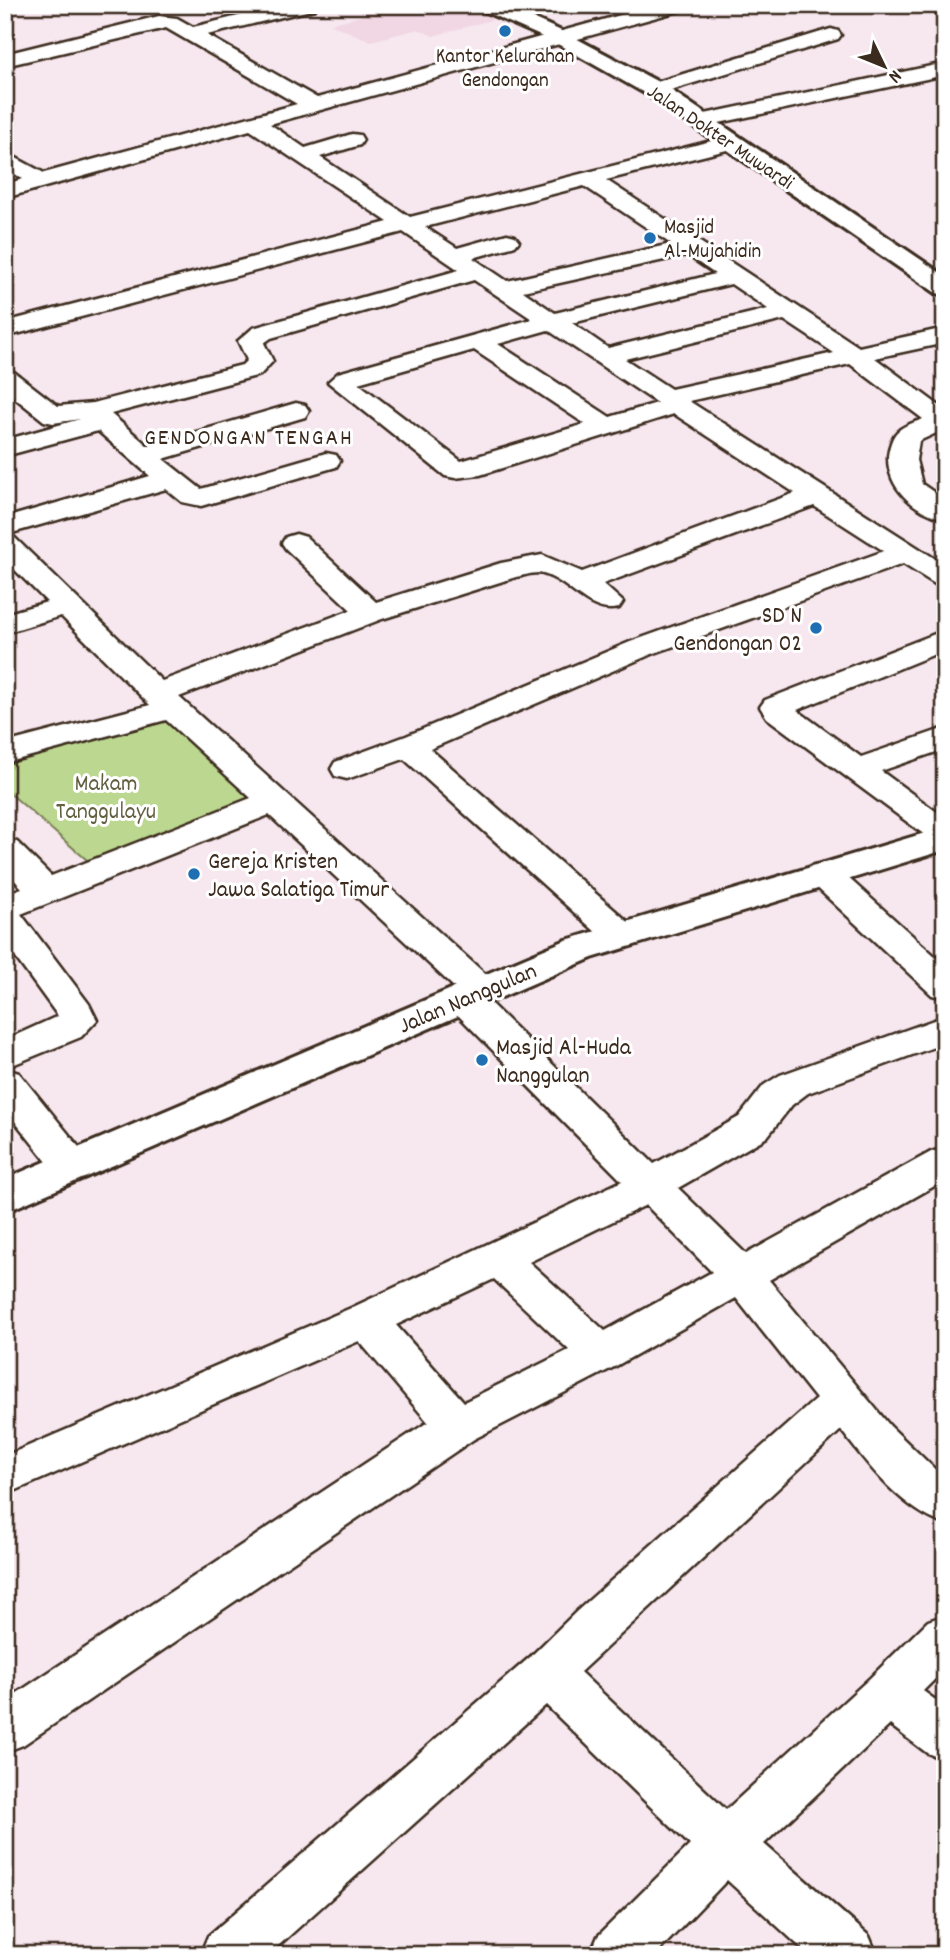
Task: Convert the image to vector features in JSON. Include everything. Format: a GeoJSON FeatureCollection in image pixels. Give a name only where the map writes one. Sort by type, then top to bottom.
{"type":"FeatureCollection","features":[{"type":"Feature","properties":{"kind":"street"},"geometry":{"type":"LineString","coordinates":[[190,33],[308,5]]}},
{"type":"Feature","properties":{"kind":"street","name":"Jalan Dokter Muwardi"},"geometry":{"type":"LineString","coordinates":[[486,5],[561,38],[654,89],[945,288]]}},
{"type":"Feature","properties":{"kind":"street"},"geometry":{"type":"LineString","coordinates":[[5,191],[678,5]]}},
{"type":"Feature","properties":{"kind":"street"},"geometry":{"type":"LineString","coordinates":[[5,60],[160,13],[314,105]]}},
{"type":"Feature","properties":{"kind":"street"},"geometry":{"type":"LineString","coordinates":[[654,89],[831,35]]}},
{"type":"Feature","properties":{"kind":"street"},"geometry":{"type":"LineString","coordinates":[[700,121],[945,69]]}},
{"type":"Feature","properties":{"kind":"street"},"geometry":{"type":"LineString","coordinates":[[254,122],[814,496],[945,578]]}},
{"type":"Feature","properties":{"kind":"street"},"geometry":{"type":"LineString","coordinates":[[304,155],[352,140]]}},
{"type":"Feature","properties":{"kind":"street"},"geometry":{"type":"LineString","coordinates":[[5,330],[731,142]]}},
{"type":"Feature","properties":{"kind":"street"},"geometry":{"type":"LineString","coordinates":[[5,158],[41,181]]}},
{"type":"Feature","properties":{"kind":"street"},"geometry":{"type":"LineString","coordinates":[[586,178],[789,311],[943,422]]}},
{"type":"Feature","properties":{"kind":"street"},"geometry":{"type":"LineString","coordinates":[[454,256],[507,242]]}},
{"type":"Feature","properties":{"kind":"street"},"geometry":{"type":"LineString","coordinates":[[502,289],[690,247]]}},
{"type":"Feature","properties":{"kind":"street"},"geometry":{"type":"LineString","coordinates":[[5,448],[97,416],[251,370],[260,361],[250,341],[262,333],[477,272]]}},
{"type":"Feature","properties":{"kind":"street"},"geometry":{"type":"LineString","coordinates":[[734,276],[551,321],[341,382],[454,470],[470,469],[672,402],[945,335]]}},
{"type":"Feature","properties":{"kind":"street"},"geometry":{"type":"LineString","coordinates":[[605,356],[789,311]]}},
{"type":"Feature","properties":{"kind":"street"},"geometry":{"type":"LineString","coordinates":[[479,342],[606,426]]}},
{"type":"Feature","properties":{"kind":"street"},"geometry":{"type":"LineString","coordinates":[[5,377],[53,415],[86,410],[97,416],[195,498],[326,461]]}},
{"type":"Feature","properties":{"kind":"street"},"geometry":{"type":"LineString","coordinates":[[145,456],[296,411]]}},
{"type":"Feature","properties":{"kind":"street"},"geometry":{"type":"LineString","coordinates":[[943,422],[908,436],[901,453],[906,484],[919,496],[945,511]]}},
{"type":"Feature","properties":{"kind":"street"},"geometry":{"type":"LineString","coordinates":[[5,527],[170,479]]}},
{"type":"Feature","properties":{"kind":"street"},"geometry":{"type":"LineString","coordinates":[[581,582],[814,496]]}},
{"type":"Feature","properties":{"kind":"street"},"geometry":{"type":"LineString","coordinates":[[296,543],[371,612]]}},
{"type":"Feature","properties":{"kind":"street"},"geometry":{"type":"LineString","coordinates":[[5,544],[472,994],[741,1275],[890,1457],[945,1505]]}},
{"type":"Feature","properties":{"kind":"street"},"geometry":{"type":"LineString","coordinates":[[347,769],[418,743],[641,648],[905,553]]}},
{"type":"Feature","properties":{"kind":"street"},"geometry":{"type":"LineString","coordinates":[[5,753],[165,701],[371,612],[511,569],[542,564],[581,582],[608,601]]}},
{"type":"Feature","properties":{"kind":"street"},"geometry":{"type":"LineString","coordinates":[[5,625],[67,605]]}},
{"type":"Feature","properties":{"kind":"street"},"geometry":{"type":"LineString","coordinates":[[941,842],[857,769],[778,712],[776,707],[945,639]]}},
{"type":"Feature","properties":{"kind":"street"},"geometry":{"type":"LineString","coordinates":[[857,769],[945,738]]}},
{"type":"Feature","properties":{"kind":"street"},"geometry":{"type":"LineString","coordinates":[[418,743],[414,749],[418,756],[621,935]]}},
{"type":"Feature","properties":{"kind":"street"},"geometry":{"type":"LineString","coordinates":[[5,907],[273,801]]}},
{"type":"Feature","properties":{"kind":"street","name":"Jalan Nanggulan"},"geometry":{"type":"LineString","coordinates":[[5,1197],[472,994],[621,935],[823,874],[941,842]]}},
{"type":"Feature","properties":{"kind":"street"},"geometry":{"type":"LineString","coordinates":[[5,849],[45,891]]}},
{"type":"Feature","properties":{"kind":"street"},"geometry":{"type":"LineString","coordinates":[[823,874],[945,986]]}},
{"type":"Feature","properties":{"kind":"street"},"geometry":{"type":"LineString","coordinates":[[5,917],[76,1013],[78,1020],[68,1028],[5,1055]]}},
{"type":"Feature","properties":{"kind":"street"},"geometry":{"type":"LineString","coordinates":[[5,1476],[366,1320],[499,1259],[652,1184],[753,1127],[778,1095],[794,1084],[945,1029]]}},
{"type":"Feature","properties":{"kind":"street"},"geometry":{"type":"LineString","coordinates":[[5,1082],[73,1167]]}},
{"type":"Feature","properties":{"kind":"street"},"geometry":{"type":"LineString","coordinates":[[5,1728],[458,1426],[601,1354],[945,1162]]}},
{"type":"Feature","properties":{"kind":"street"},"geometry":{"type":"LineString","coordinates":[[499,1259],[601,1354]]}},
{"type":"Feature","properties":{"kind":"street"},"geometry":{"type":"LineString","coordinates":[[366,1320],[458,1426]]}},
{"type":"Feature","properties":{"kind":"street"},"geometry":{"type":"LineString","coordinates":[[227,1955],[547,1673],[594,1626],[843,1401]]}},
{"type":"Feature","properties":{"kind":"street"},"geometry":{"type":"LineString","coordinates":[[618,1955],[726,1845],[888,1694],[945,1636]]}},
{"type":"Feature","properties":{"kind":"street"},"geometry":{"type":"LineString","coordinates":[[547,1673],[726,1845],[850,1955]]}},
{"type":"Feature","properties":{"kind":"street"},"geometry":{"type":"LineString","coordinates":[[888,1694],[945,1737]]}},
{"type":"Feature","properties":{"kind":"shaded area"},"geometry":{"type":"Polygon","coordinates":[[[403,5],[472,5],[501,17],[433,36],[418,29],[371,41],[330,24],[403,5]]]}},
{"type":"Feature","properties":{"kind":"green space","name":"Makam Tanggulayu"},"geometry":{"type":"Polygon","coordinates":[[[171,716],[261,799],[94,866],[5,789],[5,760],[171,716]]]}},
{"type":"Feature","properties":{"kind":"place","name":"Kantor Kelurahan Gendongan"},"geometry":{"type":"Point","coordinates":[505,31]}},
{"type":"Feature","properties":{"kind":"place","name":"Masjid Al-Mujahidin"},"geometry":{"type":"Point","coordinates":[650,238]}},
{"type":"Feature","properties":{"kind":"place","name":"SD N Gendongan 02"},"geometry":{"type":"Point","coordinates":[816,628]}},
{"type":"Feature","properties":{"kind":"place","name":"Gereja Kristen Jawa Salatiga Timur"},"geometry":{"type":"Point","coordinates":[194,874]}},
{"type":"Feature","properties":{"kind":"place","name":"Masjid Al-Huda Nanggulan"},"geometry":{"type":"Point","coordinates":[482,1060]}},
{"type":"Feature","properties":{"kind":"district","name":"GENDONGAN TENGAH"},"geometry":{"type":"Point","coordinates":[249,436]}}]}
